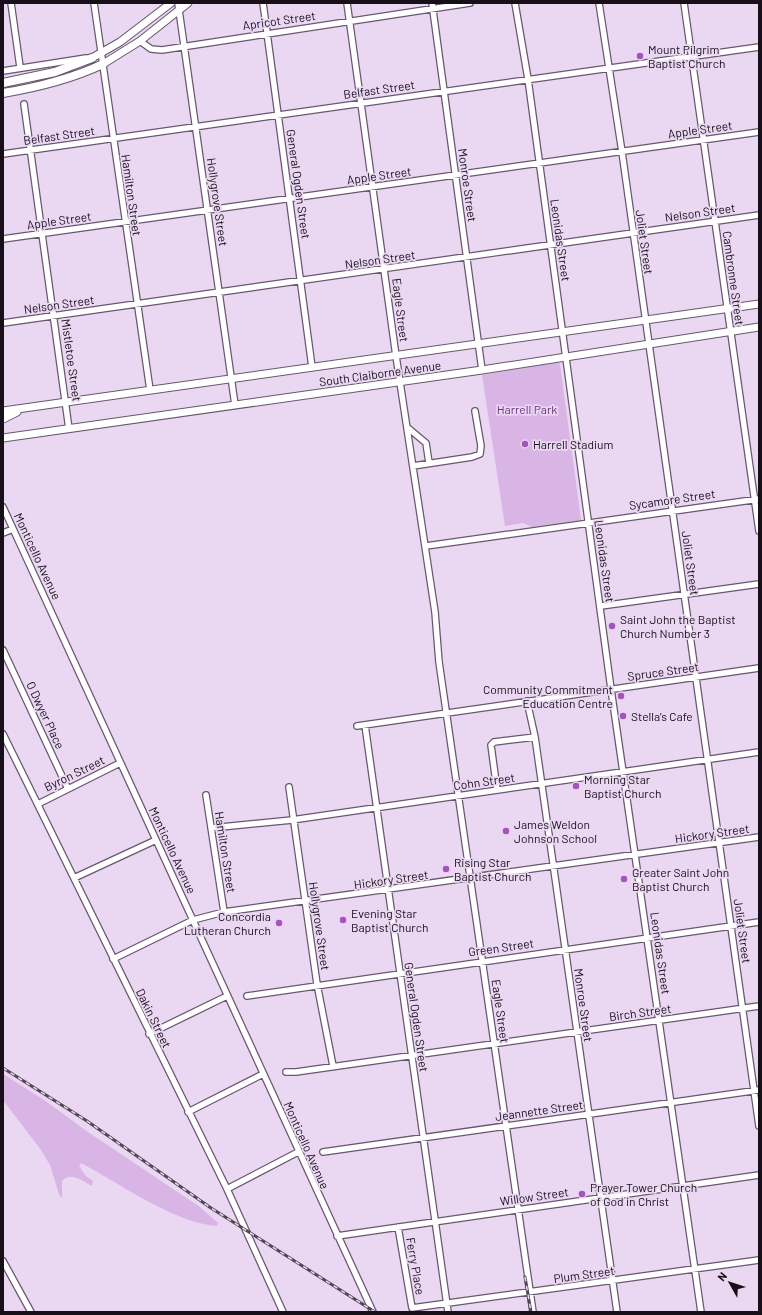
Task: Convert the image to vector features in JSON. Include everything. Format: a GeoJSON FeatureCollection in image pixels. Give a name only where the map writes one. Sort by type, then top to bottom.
{"type":"FeatureCollection","features":[{"type":"Feature","properties":{"kind":"highway"},"geometry":{"type":"LineString","coordinates":[[3,83],[54,72],[92,58]]}},
{"type":"Feature","properties":{"kind":"highway"},"geometry":{"type":"LineString","coordinates":[[3,93],[49,85],[68,79],[103,64]]}},
{"type":"Feature","properties":{"kind":"main road"},"geometry":{"type":"LineString","coordinates":[[92,58],[139,28],[170,3]]}},
{"type":"Feature","properties":{"kind":"main road"},"geometry":{"type":"LineString","coordinates":[[103,64],[140,41],[179,7],[188,3]]}},
{"type":"Feature","properties":{"kind":"main road","name":"South Claiborne Avenue"},"geometry":{"type":"LineString","coordinates":[[3,412],[759,304]]}},
{"type":"Feature","properties":{"kind":"main road","name":"South Claiborne Avenue"},"geometry":{"type":"LineString","coordinates":[[3,438],[482,370],[759,327]]}},
{"type":"Feature","properties":{"kind":"main road"},"geometry":{"type":"LineString","coordinates":[[3,419],[22,409]]}},
{"type":"Feature","properties":{"kind":"street"},"geometry":{"type":"LineString","coordinates":[[11,3],[20,67]]}},
{"type":"Feature","properties":{"kind":"street","name":"Hamilton Street"},"geometry":{"type":"LineString","coordinates":[[94,3],[150,390]]}},
{"type":"Feature","properties":{"kind":"street","name":"General Ogden Street"},"geometry":{"type":"LineString","coordinates":[[263,3],[302,281],[312,367]]}},
{"type":"Feature","properties":{"kind":"street","name":"Eagle Street"},"geometry":{"type":"LineString","coordinates":[[347,3],[396,356],[426,546],[447,713],[460,795],[533,1312]]}},
{"type":"Feature","properties":{"kind":"street","name":"Apricot Street"},"geometry":{"type":"LineString","coordinates":[[140,41],[148,47],[156,50],[350,21],[433,6],[470,3]]}},
{"type":"Feature","properties":{"kind":"street","name":"Leonidas Street"},"geometry":{"type":"LineString","coordinates":[[515,3],[528,79],[588,523],[601,606],[611,689],[701,1312]]}},
{"type":"Feature","properties":{"kind":"street","name":"Joliet Street"},"geometry":{"type":"LineString","coordinates":[[599,3],[622,152],[632,232],[742,1008],[756,1091],[759,1126]]}},
{"type":"Feature","properties":{"kind":"street","name":"Cambronne Street"},"geometry":{"type":"LineString","coordinates":[[684,3],[727,308],[757,499],[759,531]]}},
{"type":"Feature","properties":{"kind":"street","name":"Monroe Street"},"geometry":{"type":"LineString","coordinates":[[433,6],[482,370]]}},
{"type":"Feature","properties":{"kind":"street","name":"Hollygrove Street"},"geometry":{"type":"LineString","coordinates":[[179,7],[235,405]]}},
{"type":"Feature","properties":{"kind":"street","name":"Belfast Street"},"geometry":{"type":"LineString","coordinates":[[3,154],[759,47]]}},
{"type":"Feature","properties":{"kind":"street"},"geometry":{"type":"LineString","coordinates":[[3,70],[92,58]]}},
{"type":"Feature","properties":{"kind":"street","name":"Mistletoe Street"},"geometry":{"type":"LineString","coordinates":[[24,104],[67,402],[69,429]]}},
{"type":"Feature","properties":{"kind":"street","name":"Apple Street"},"geometry":{"type":"LineString","coordinates":[[3,239],[373,188],[759,132]]}},
{"type":"Feature","properties":{"kind":"street","name":"Nelson Street"},"geometry":{"type":"LineString","coordinates":[[3,323],[759,215]]}},
{"type":"Feature","properties":{"kind":"street"},"geometry":{"type":"LineString","coordinates":[[413,466],[472,457],[480,454],[481,446],[476,411]]}},
{"type":"Feature","properties":{"kind":"street"},"geometry":{"type":"LineString","coordinates":[[408,428],[426,443],[429,450],[429,464]]}},
{"type":"Feature","properties":{"kind":"street","name":"Sycamore Street"},"geometry":{"type":"LineString","coordinates":[[426,546],[757,499]]}},
{"type":"Feature","properties":{"kind":"street","name":"Monticello Avenue"},"geometry":{"type":"LineString","coordinates":[[3,507],[193,920],[370,1311]]}},
{"type":"Feature","properties":{"kind":"street"},"geometry":{"type":"LineString","coordinates":[[3,533],[13,529]]}},
{"type":"Feature","properties":{"kind":"street"},"geometry":{"type":"LineString","coordinates":[[601,606],[759,584]]}},
{"type":"Feature","properties":{"kind":"street","name":"O Dwyer Place"},"geometry":{"type":"LineString","coordinates":[[3,650],[68,789]]}},
{"type":"Feature","properties":{"kind":"street","name":"Spruce Street"},"geometry":{"type":"LineString","coordinates":[[357,726],[759,668]]}},
{"type":"Feature","properties":{"kind":"street","name":"Monroe Street"},"geometry":{"type":"LineString","coordinates":[[527,701],[535,737],[616,1312]]}},
{"type":"Feature","properties":{"kind":"street","name":"General Ogden Street"},"geometry":{"type":"LineString","coordinates":[[365,725],[448,1312]]}},
{"type":"Feature","properties":{"kind":"street","name":"Dakin Street"},"geometry":{"type":"LineString","coordinates":[[3,734],[226,1189],[283,1312]]}},
{"type":"Feature","properties":{"kind":"street"},"geometry":{"type":"LineString","coordinates":[[497,790],[491,745],[494,742],[535,737]]}},
{"type":"Feature","properties":{"kind":"street","name":"Cohn Street"},"geometry":{"type":"LineString","coordinates":[[211,828],[292,820],[759,752]]}},
{"type":"Feature","properties":{"kind":"street","name":"Byron Street"},"geometry":{"type":"LineString","coordinates":[[38,804],[120,763]]}},
{"type":"Feature","properties":{"kind":"street","name":"Hollygrove Street"},"geometry":{"type":"LineString","coordinates":[[289,787],[292,820],[318,984],[333,1066]]}},
{"type":"Feature","properties":{"kind":"street","name":"Hamilton Street"},"geometry":{"type":"LineString","coordinates":[[206,795],[224,912]]}},
{"type":"Feature","properties":{"kind":"street","name":"Hickory Street"},"geometry":{"type":"LineString","coordinates":[[113,959],[193,920],[224,912],[471,879],[759,837]]}},
{"type":"Feature","properties":{"kind":"street"},"geometry":{"type":"LineString","coordinates":[[74,878],[156,840]]}},
{"type":"Feature","properties":{"kind":"street","name":"Green Street"},"geometry":{"type":"LineString","coordinates":[[247,996],[400,972],[759,922]]}},
{"type":"Feature","properties":{"kind":"street"},"geometry":{"type":"LineString","coordinates":[[149,1034],[227,996]]}},
{"type":"Feature","properties":{"kind":"street","name":"Birch Street"},"geometry":{"type":"LineString","coordinates":[[286,1072],[759,1006]]}},
{"type":"Feature","properties":{"kind":"street"},"geometry":{"type":"LineString","coordinates":[[188,1112],[263,1074]]}},
{"type":"Feature","properties":{"kind":"street","name":"Jeannette Street"},"geometry":{"type":"LineString","coordinates":[[323,1152],[756,1091]]}},
{"type":"Feature","properties":{"kind":"street"},"geometry":{"type":"LineString","coordinates":[[226,1189],[298,1152]]}},
{"type":"Feature","properties":{"kind":"street","name":"Willow Street"},"geometry":{"type":"LineString","coordinates":[[337,1236],[759,1175]]}},
{"type":"Feature","properties":{"kind":"street","name":"Ferry Place"},"geometry":{"type":"LineString","coordinates":[[398,1227],[412,1308]]}},
{"type":"Feature","properties":{"kind":"street","name":"Plum Street"},"geometry":{"type":"LineString","coordinates":[[412,1308],[759,1260]]}},
{"type":"Feature","properties":{"kind":"street"},"geometry":{"type":"LineString","coordinates":[[3,1261],[31,1312]]}},
{"type":"Feature","properties":{"kind":"green space","name":"Harrell Stadium"},"geometry":{"type":"Polygon","coordinates":[[[557,362],[560,364],[581,520],[532,527],[523,523],[505,526],[482,375],[557,362]]]}},
{"type":"Feature","properties":{"kind":"green space"},"geometry":{"type":"Polygon","coordinates":[[[3,1074],[47,1102],[85,1130],[200,1207],[218,1223],[217,1226],[183,1218],[165,1210],[81,1163],[79,1166],[86,1176],[93,1181],[92,1186],[77,1178],[65,1178],[62,1181],[62,1198],[59,1194],[50,1165],[41,1150],[3,1100],[3,1074]]]}},
{"type":"Feature","properties":{"kind":"railway"},"geometry":{"type":"LineString","coordinates":[[3,1068],[87,1121],[211,1208],[375,1312]]}},
{"type":"Feature","properties":{"kind":"railway"},"geometry":{"type":"LineString","coordinates":[[525,1277],[531,1312]]}},
{"type":"Feature","properties":{"kind":"place","name":"Mount Pilgrim Baptist Church"},"geometry":{"type":"Point","coordinates":[640,56]}},
{"type":"Feature","properties":{"kind":"place","name":"Harrell Stadium"},"geometry":{"type":"Point","coordinates":[525,444]}},
{"type":"Feature","properties":{"kind":"place","name":"Saint John the Baptist Church Number 3"},"geometry":{"type":"Point","coordinates":[612,626]}},
{"type":"Feature","properties":{"kind":"place","name":"Community Commitment Education Centre"},"geometry":{"type":"Point","coordinates":[621,696]}},
{"type":"Feature","properties":{"kind":"place","name":"Stella's Cafe"},"geometry":{"type":"Point","coordinates":[623,716]}},
{"type":"Feature","properties":{"kind":"place","name":"Morning Star Baptist Church"},"geometry":{"type":"Point","coordinates":[576,786]}},
{"type":"Feature","properties":{"kind":"place","name":"James Weldon Johnson School"},"geometry":{"type":"Point","coordinates":[506,831]}},
{"type":"Feature","properties":{"kind":"place","name":"Rising Star Baptist Church"},"geometry":{"type":"Point","coordinates":[446,869]}},
{"type":"Feature","properties":{"kind":"place","name":"Greater Saint John Baptist Church"},"geometry":{"type":"Point","coordinates":[624,879]}},
{"type":"Feature","properties":{"kind":"place","name":"Evening Star Baptist Church"},"geometry":{"type":"Point","coordinates":[343,920]}},
{"type":"Feature","properties":{"kind":"place","name":"Concordia Lutheran Church"},"geometry":{"type":"Point","coordinates":[279,923]}},
{"type":"Feature","properties":{"kind":"place","name":"Prayer Tower Church of God in Christ"},"geometry":{"type":"Point","coordinates":[582,1194]}},
{"type":"Feature","properties":{"kind":"park label","name":"Harrell Park"},"geometry":{"type":"Point","coordinates":[527,409]}}]}
